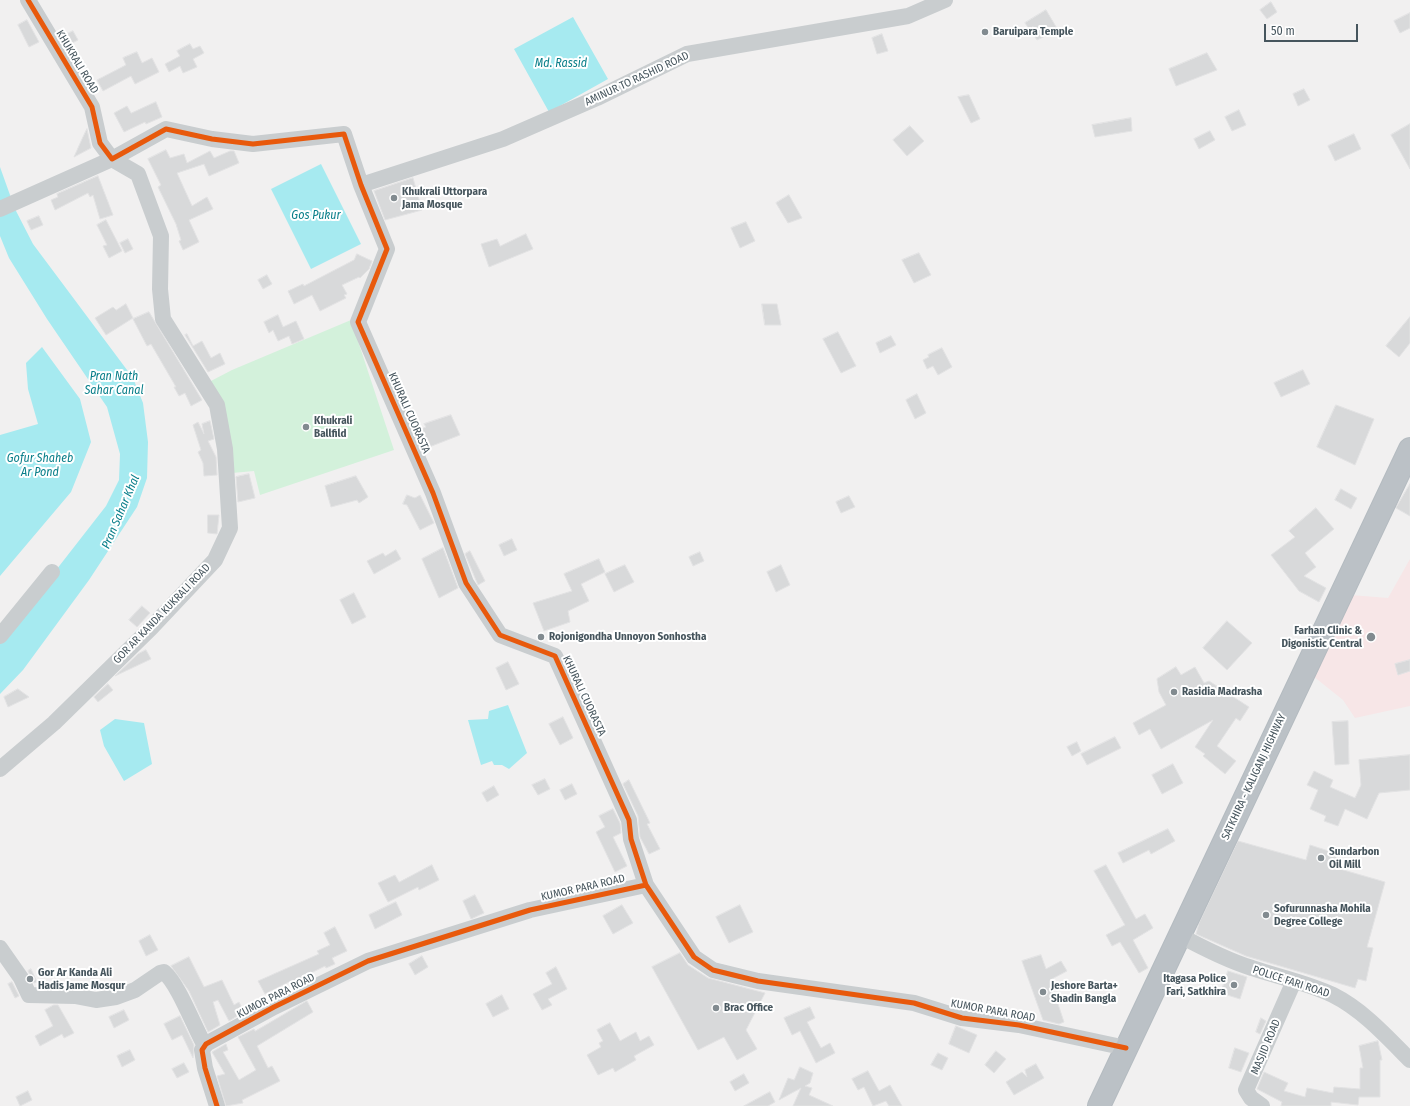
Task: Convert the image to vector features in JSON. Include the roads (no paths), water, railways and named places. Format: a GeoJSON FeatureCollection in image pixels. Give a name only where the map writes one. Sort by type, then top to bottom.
{"type":"FeatureCollection","features":[{"type":"Feature","properties":{"kind":"highway","name":"SATKHIRA - KALIGANJ HIGHWAY"},"geometry":{"type":"LineString","coordinates":[[1099,1106],[1410,449]]}},
{"type":"Feature","properties":{"kind":"street","name":"KHUKRALI ROAD"},"geometry":{"type":"LineString","coordinates":[[28,0],[92,108],[100,143],[112,159]]}},
{"type":"Feature","properties":{"kind":"street","name":"AMINUR TO RASHID ROAD"},"geometry":{"type":"LineString","coordinates":[[361,185],[503,139],[597,98],[686,54],[908,16],[945,0]]}},
{"type":"Feature","properties":{"kind":"street","name":"KHURALI CUORASTA"},"geometry":{"type":"LineString","coordinates":[[112,159],[166,129],[253,144],[344,134],[361,185],[387,249],[358,322],[433,493],[466,583],[500,635],[555,656],[629,820],[631,839],[646,885]]}},
{"type":"Feature","properties":{"kind":"street"},"geometry":{"type":"LineString","coordinates":[[0,209],[112,159]]}},
{"type":"Feature","properties":{"kind":"street","name":"GOR AR KANDA KUKRALI ROAD"},"geometry":{"type":"LineString","coordinates":[[0,769],[54,723],[150,628],[215,560],[230,528],[225,449],[217,405],[162,319],[160,289],[161,236],[138,174],[112,159]]}},
{"type":"Feature","properties":{"kind":"street"},"geometry":{"type":"LineString","coordinates":[[0,636],[52,572]]}},
{"type":"Feature","properties":{"kind":"street","name":"KUMOR PARA ROAD"},"geometry":{"type":"LineString","coordinates":[[205,1046],[274,1007],[368,961],[530,910],[646,885],[694,957],[712,970],[758,981],[914,1003],[962,1018],[1019,1025],[1126,1048]]}},
{"type":"Feature","properties":{"kind":"street","name":"POLICE FARI ROAD"},"geometry":{"type":"LineString","coordinates":[[1179,935],[1210,952],[1250,968],[1334,995],[1372,1022],[1410,1060]]}},
{"type":"Feature","properties":{"kind":"street"},"geometry":{"type":"LineString","coordinates":[[0,948],[20,978],[29,995],[75,996],[96,1000],[116,997],[135,990],[160,973],[164,972],[168,976],[205,1046],[202,1050],[205,1068],[217,1106]]}},
{"type":"Feature","properties":{"kind":"street","name":"MASJID ROAD"},"geometry":{"type":"LineString","coordinates":[[1262,1106],[1251,1098],[1246,1090],[1294,981]]}},
{"type":"Feature","properties":{"kind":"water","name":"Md. Rassid"},"geometry":{"type":"Polygon","coordinates":[[[573,17],[608,79],[549,112],[514,49],[573,17]]]}},
{"type":"Feature","properties":{"kind":"water","name":"Gos Pukur"},"geometry":{"type":"Polygon","coordinates":[[[321,164],[361,244],[311,269],[271,189],[321,164]]]}},
{"type":"Feature","properties":{"kind":"water","name":"Pran Nath Sahar Canal"},"geometry":{"type":"Polygon","coordinates":[[[0,167],[15,209],[33,244],[133,378],[143,403],[148,442],[147,478],[137,507],[89,580],[23,670],[0,694],[0,642],[106,506],[119,480],[120,454],[107,407],[47,319],[9,258],[0,236],[0,167]]]}},
{"type":"Feature","properties":{"kind":"water","name":"Gofur Shaheb Ar Pond"},"geometry":{"type":"Polygon","coordinates":[[[42,347],[80,399],[91,442],[71,492],[0,576],[0,435],[38,424],[28,389],[26,363],[42,347]]]}},
{"type":"Feature","properties":{"kind":"water"},"geometry":{"type":"Polygon","coordinates":[[[508,705],[527,753],[509,769],[502,765],[494,765],[492,761],[481,765],[468,720],[488,719],[489,711],[508,705]]]}},
{"type":"Feature","properties":{"kind":"water"},"geometry":{"type":"Polygon","coordinates":[[[115,719],[144,723],[152,764],[124,781],[104,746],[100,730],[115,719]]]}},
{"type":"Feature","properties":{"kind":"place","name":"Baruipara Temple"},"geometry":{"type":"Point","coordinates":[985,32]}},
{"type":"Feature","properties":{"kind":"place","name":"Khukrali Uttorpara Jama Mosque"},"geometry":{"type":"Point","coordinates":[394,198]}},
{"type":"Feature","properties":{"kind":"place","name":"Khukrali Ballfild"},"geometry":{"type":"Point","coordinates":[306,427]}},
{"type":"Feature","properties":{"kind":"place","name":"Rojonigondha Unnoyon Sonhostha"},"geometry":{"type":"Point","coordinates":[541,637]}},
{"type":"Feature","properties":{"kind":"place","name":"Farhan Clinic & Digonistic Central"},"geometry":{"type":"Point","coordinates":[1371,637]}},
{"type":"Feature","properties":{"kind":"place","name":"Rasidia Madrasha"},"geometry":{"type":"Point","coordinates":[1174,692]}},
{"type":"Feature","properties":{"kind":"place","name":"Sundarbon Oil Mill"},"geometry":{"type":"Point","coordinates":[1321,858]}},
{"type":"Feature","properties":{"kind":"place","name":"Sofurunnasha Mohila Degree College"},"geometry":{"type":"Point","coordinates":[1266,915]}},
{"type":"Feature","properties":{"kind":"place","name":"Gor Ar Kanda Ali Hadis Jame Mosqur"},"geometry":{"type":"Point","coordinates":[30,979]}},
{"type":"Feature","properties":{"kind":"place","name":"Itagasa Police Fari, Satkhira"},"geometry":{"type":"Point","coordinates":[1234,985]}},
{"type":"Feature","properties":{"kind":"place","name":"Jeshore Barta+ Shadin Bangla"},"geometry":{"type":"Point","coordinates":[1043,992]}},
{"type":"Feature","properties":{"kind":"place","name":"Brac Office"},"geometry":{"type":"Point","coordinates":[716,1008]}},
{"type":"Feature","properties":{"kind":"water label","name":"Pran Sahar Khal"},"geometry":{"type":"Point","coordinates":[121,512]}}]}
